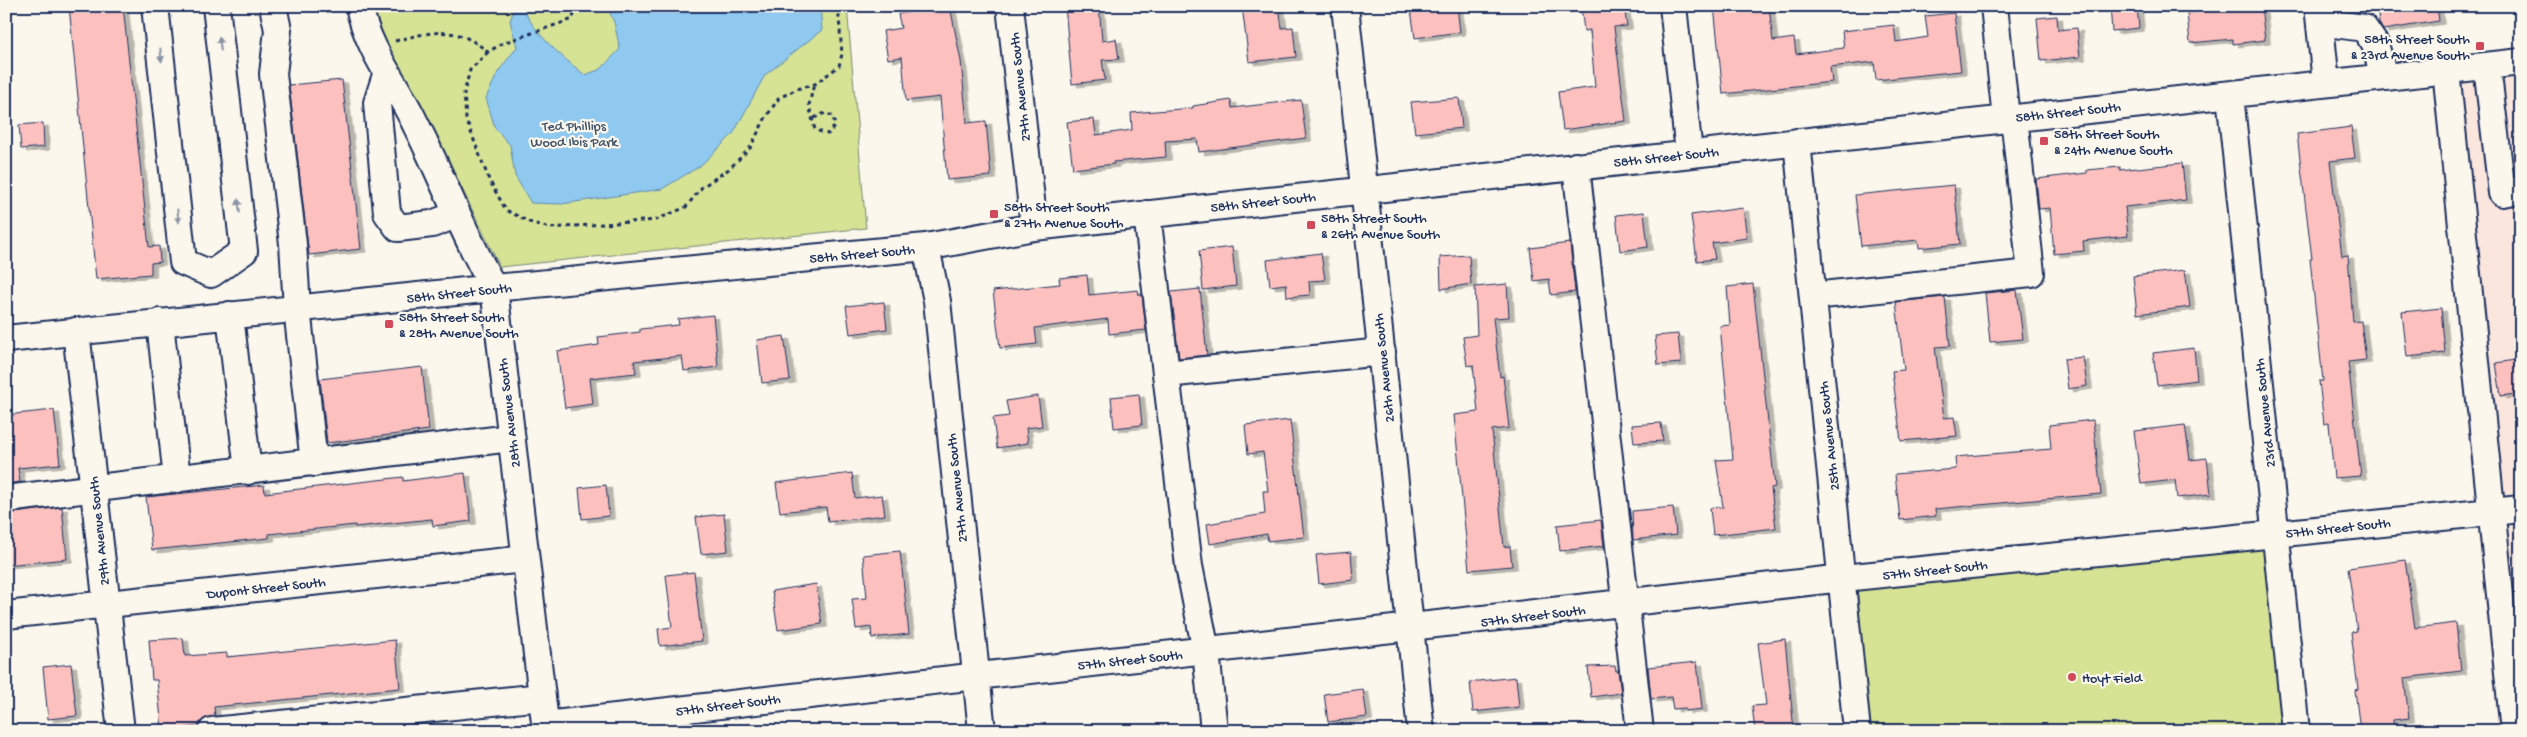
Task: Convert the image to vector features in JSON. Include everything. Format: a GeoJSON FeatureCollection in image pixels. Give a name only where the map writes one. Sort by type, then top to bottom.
{"type":"FeatureCollection","features":[{"type":"Feature","properties":{"kind":"street"},"geometry":{"type":"LineString","coordinates":[[155,6],[183,262],[211,274],[244,251],[216,6]]}},
{"type":"Feature","properties":{"kind":"street"},"geometry":{"type":"LineString","coordinates":[[273,6],[278,30],[273,74],[293,244],[297,308],[314,463]]}},
{"type":"Feature","properties":{"kind":"street","name":"28th Avenue South"},"geometry":{"type":"LineString","coordinates":[[359,6],[372,46],[386,75],[415,122],[456,215],[494,288],[546,728]]}},
{"type":"Feature","properties":{"kind":"street","name":"27th Avenue South"},"geometry":{"type":"LineString","coordinates":[[1010,6],[1034,227]]}},
{"type":"Feature","properties":{"kind":"street","name":"26th Avenue South"},"geometry":{"type":"LineString","coordinates":[[1345,6],[1421,731]]}},
{"type":"Feature","properties":{"kind":"street"},"geometry":{"type":"LineString","coordinates":[[1673,6],[1689,153]]}},
{"type":"Feature","properties":{"kind":"street"},"geometry":{"type":"LineString","coordinates":[[1813,296],[2031,273],[1994,6]]}},
{"type":"Feature","properties":{"kind":"street"},"geometry":{"type":"LineString","coordinates":[[2326,83],[2319,14],[2364,28],[2375,44],[2384,77]]}},
{"type":"Feature","properties":{"kind":"street","name":"58th Street South"},"geometry":{"type":"LineString","coordinates":[[6,339],[494,288],[926,247],[1034,227],[2521,62]]}},
{"type":"Feature","properties":{"kind":"street"},"geometry":{"type":"LineString","coordinates":[[2487,66],[2512,191]]}},
{"type":"Feature","properties":{"kind":"street"},"geometry":{"type":"LineString","coordinates":[[2446,70],[2514,731]]}},
{"type":"Feature","properties":{"kind":"street"},"geometry":{"type":"LineString","coordinates":[[386,75],[377,103],[387,213],[398,228],[432,224],[456,215]]}},
{"type":"Feature","properties":{"kind":"street","name":"23rd Avenue South"},"geometry":{"type":"LineString","coordinates":[[2230,95],[2296,731]]}},
{"type":"Feature","properties":{"kind":"street","name":"25th Avenue South"},"geometry":{"type":"LineString","coordinates":[[1797,142],[1843,578],[1857,731]]}},
{"type":"Feature","properties":{"kind":"street"},"geometry":{"type":"LineString","coordinates":[[1576,166],[1640,731]]}},
{"type":"Feature","properties":{"kind":"street"},"geometry":{"type":"LineString","coordinates":[[1147,214],[1189,566],[1206,651],[1214,731]]}},
{"type":"Feature","properties":{"kind":"street","name":"27th Avenue South"},"geometry":{"type":"LineString","coordinates":[[926,247],[937,301],[982,731]]}},
{"type":"Feature","properties":{"kind":"street"},"geometry":{"type":"LineString","coordinates":[[230,315],[248,471]]}},
{"type":"Feature","properties":{"kind":"street"},"geometry":{"type":"LineString","coordinates":[[160,322],[177,479]]}},
{"type":"Feature","properties":{"kind":"street","name":"29th Avenue South"},"geometry":{"type":"LineString","coordinates":[[76,331],[121,731]]}},
{"type":"Feature","properties":{"kind":"street"},"geometry":{"type":"LineString","coordinates":[[1166,374],[1382,352]]}},
{"type":"Feature","properties":{"kind":"street"},"geometry":{"type":"LineString","coordinates":[[6,499],[511,438]]}},
{"type":"Feature","properties":{"kind":"street","name":"57th Street South"},"geometry":{"type":"LineString","coordinates":[[546,728],[976,676],[1411,629],[1843,578],[2521,509]]}},
{"type":"Feature","properties":{"kind":"street","name":"Dupont Street South"},"geometry":{"type":"LineString","coordinates":[[6,615],[525,559]]}},
{"type":"Feature","properties":{"kind":"street"},"geometry":{"type":"LineString","coordinates":[[212,731],[542,697]]}},
{"type":"Feature","properties":{"kind":"path"},"geometry":{"type":"LineString","coordinates":[[575,6],[573,19],[547,26],[503,43],[488,52],[470,70],[464,94],[466,119],[489,180],[506,210],[529,222],[550,228],[656,220],[686,207],[702,187],[729,169],[750,148],[766,117],[779,98],[797,89],[815,84],[839,66],[842,54],[838,6]]}},
{"type":"Feature","properties":{"kind":"path"},"geometry":{"type":"LineString","coordinates":[[372,46],[421,34],[451,33],[472,38],[488,52]]}},
{"type":"Feature","properties":{"kind":"path"},"geometry":{"type":"LineString","coordinates":[[814,118],[825,113],[833,116],[835,126],[828,134],[816,130],[809,105],[815,84]]}},
{"type":"Feature","properties":{"kind":"shaded area"},"geometry":{"type":"Polygon","coordinates":[[[2521,74],[2521,497],[2475,502],[2432,83],[2521,74]]]}},
{"type":"Feature","properties":{"kind":"shaded area"},"geometry":{"type":"Polygon","coordinates":[[[2521,520],[2521,731],[2498,731],[2477,524],[2521,520]]]}},
{"type":"Feature","properties":{"kind":"green space","name":"Ted Phillips Wood Ibis Park"},"geometry":{"type":"Polygon","coordinates":[[[368,6],[847,6],[866,228],[500,267],[416,94],[377,40],[368,6]]]}},
{"type":"Feature","properties":{"kind":"green space","name":"Hoyt Field"},"geometry":{"type":"Polygon","coordinates":[[[2265,546],[2283,731],[1870,731],[1857,588],[2265,546]]]}},
{"type":"Feature","properties":{"kind":"water"},"geometry":{"type":"Polygon","coordinates":[[[515,6],[522,6],[527,17],[541,36],[585,75],[601,69],[620,49],[614,22],[607,6],[820,6],[822,30],[765,75],[733,134],[700,166],[662,189],[562,204],[531,203],[515,176],[510,145],[495,128],[486,98],[498,72],[517,47],[510,21],[515,6]]]}},
{"type":"Feature","properties":{"kind":"building"},"geometry":{"type":"Polygon","coordinates":[[[69,6],[123,6],[149,247],[159,246],[160,262],[151,263],[151,274],[96,279],[69,6]]]}},
{"type":"Feature","properties":{"kind":"building"},"geometry":{"type":"Polygon","coordinates":[[[950,6],[961,61],[967,123],[986,121],[991,176],[947,180],[940,97],[906,101],[902,57],[888,59],[883,31],[901,28],[898,14],[950,6]]]}},
{"type":"Feature","properties":{"kind":"building"},"geometry":{"type":"Polygon","coordinates":[[[1065,6],[1099,6],[1102,41],[1116,39],[1119,59],[1102,60],[1105,80],[1072,84],[1065,6]]]}},
{"type":"Feature","properties":{"kind":"building"},"geometry":{"type":"Polygon","coordinates":[[[1242,6],[1279,6],[1282,28],[1293,27],[1296,57],[1249,62],[1242,6]]]}},
{"type":"Feature","properties":{"kind":"building"},"geometry":{"type":"Polygon","coordinates":[[[1438,6],[1457,6],[1460,32],[1415,38],[1411,10],[1438,6]]]}},
{"type":"Feature","properties":{"kind":"building"},"geometry":{"type":"Polygon","coordinates":[[[1581,6],[1624,6],[1627,26],[1614,27],[1626,121],[1563,130],[1558,92],[1595,87],[1590,30],[1584,31],[1581,6]]]}},
{"type":"Feature","properties":{"kind":"building"},"geometry":{"type":"Polygon","coordinates":[[[1714,6],[1769,6],[1773,41],[1794,38],[1796,54],[1844,48],[1842,31],[1894,25],[1896,42],[1928,37],[1925,16],[1954,13],[1961,71],[1876,80],[1874,62],[1830,67],[1832,82],[1723,94],[1714,6]]]}},
{"type":"Feature","properties":{"kind":"building"},"geometry":{"type":"Polygon","coordinates":[[[2110,6],[2137,6],[2139,28],[2112,31],[2110,6]]]}},
{"type":"Feature","properties":{"kind":"building"},"geometry":{"type":"Polygon","coordinates":[[[2229,6],[2261,6],[2265,40],[2233,44],[2233,39],[2190,43],[2187,13],[2230,9],[2229,6]]]}},
{"type":"Feature","properties":{"kind":"building"},"geometry":{"type":"Polygon","coordinates":[[[2377,6],[2437,6],[2439,21],[2383,30],[2379,23],[2377,6]]]}},
{"type":"Feature","properties":{"kind":"building"},"geometry":{"type":"Polygon","coordinates":[[[2057,16],[2058,30],[2077,28],[2080,57],[2041,61],[2037,18],[2057,16]]]}},
{"type":"Feature","properties":{"kind":"building"},"geometry":{"type":"Polygon","coordinates":[[[342,80],[361,249],[309,255],[289,85],[342,80]]]}},
{"type":"Feature","properties":{"kind":"building"},"geometry":{"type":"Polygon","coordinates":[[[1459,98],[1462,128],[1415,133],[1411,102],[1459,98]]]}},
{"type":"Feature","properties":{"kind":"building"},"geometry":{"type":"Polygon","coordinates":[[[1231,100],[1232,108],[1301,100],[1306,138],[1199,152],[1197,139],[1165,141],[1166,157],[1113,162],[1114,164],[1073,169],[1067,122],[1094,119],[1096,135],[1132,130],[1131,113],[1193,108],[1193,106],[1231,100]]]}},
{"type":"Feature","properties":{"kind":"building"},"geometry":{"type":"Polygon","coordinates":[[[43,123],[44,147],[21,149],[19,125],[43,123]]]}},
{"type":"Feature","properties":{"kind":"building"},"geometry":{"type":"Polygon","coordinates":[[[2351,127],[2355,158],[2330,161],[2342,256],[2348,255],[2353,322],[2361,321],[2366,360],[2348,362],[2361,476],[2334,478],[2329,423],[2324,424],[2319,381],[2323,381],[2310,259],[2312,259],[2297,134],[2351,127]]]}},
{"type":"Feature","properties":{"kind":"building"},"geometry":{"type":"Polygon","coordinates":[[[2182,163],[2186,200],[2125,207],[2128,236],[2083,241],[2084,251],[2054,254],[2050,208],[2039,209],[2036,179],[2087,173],[2087,170],[2120,167],[2120,170],[2182,163]]]}},
{"type":"Feature","properties":{"kind":"building"},"geometry":{"type":"Polygon","coordinates":[[[1954,185],[1960,244],[1919,248],[1918,240],[1861,246],[1855,195],[1954,185]]]}},
{"type":"Feature","properties":{"kind":"building"},"geometry":{"type":"Polygon","coordinates":[[[1743,208],[1747,238],[1712,243],[1715,259],[1697,261],[1691,215],[1743,208]]]}},
{"type":"Feature","properties":{"kind":"building"},"geometry":{"type":"Polygon","coordinates":[[[1644,212],[1648,247],[1620,251],[1616,215],[1644,212]]]}},
{"type":"Feature","properties":{"kind":"building"},"geometry":{"type":"Polygon","coordinates":[[[1570,243],[1575,292],[1551,295],[1549,279],[1534,281],[1530,248],[1570,243]]]}},
{"type":"Feature","properties":{"kind":"building"},"geometry":{"type":"Polygon","coordinates":[[[1232,247],[1236,286],[1203,290],[1199,251],[1232,247]]]}},
{"type":"Feature","properties":{"kind":"building"},"geometry":{"type":"Polygon","coordinates":[[[1321,253],[1325,280],[1309,281],[1310,295],[1287,297],[1286,284],[1270,286],[1267,260],[1321,253]]]}},
{"type":"Feature","properties":{"kind":"building"},"geometry":{"type":"Polygon","coordinates":[[[1469,255],[1471,284],[1441,289],[1440,257],[1469,255]]]}},
{"type":"Feature","properties":{"kind":"building"},"geometry":{"type":"Polygon","coordinates":[[[2185,270],[2190,307],[2137,314],[2133,276],[2185,270]]]}},
{"type":"Feature","properties":{"kind":"building"},"geometry":{"type":"Polygon","coordinates":[[[1087,275],[1089,295],[1138,290],[1139,295],[1142,295],[1146,330],[1109,334],[1108,319],[1035,328],[1037,344],[1000,348],[993,291],[1060,284],[1059,278],[1087,275]]]}},
{"type":"Feature","properties":{"kind":"building"},"geometry":{"type":"Polygon","coordinates":[[[1507,284],[1509,317],[1493,318],[1500,377],[1503,376],[1509,428],[1492,430],[1504,547],[1510,546],[1512,566],[1469,570],[1454,415],[1478,412],[1473,365],[1467,366],[1463,337],[1477,335],[1475,287],[1507,284]]]}},
{"type":"Feature","properties":{"kind":"building"},"geometry":{"type":"Polygon","coordinates":[[[1753,284],[1775,487],[1771,488],[1776,528],[1713,535],[1710,508],[1723,507],[1716,460],[1733,459],[1720,326],[1730,325],[1727,287],[1753,284]]]}},
{"type":"Feature","properties":{"kind":"building"},"geometry":{"type":"Polygon","coordinates":[[[1200,289],[1207,355],[1179,358],[1171,292],[1200,289]]]}},
{"type":"Feature","properties":{"kind":"building"},"geometry":{"type":"Polygon","coordinates":[[[2017,290],[2023,339],[1990,342],[1985,293],[2017,290]]]}},
{"type":"Feature","properties":{"kind":"building"},"geometry":{"type":"Polygon","coordinates":[[[1945,297],[1950,346],[1935,347],[1944,418],[1954,417],[1957,436],[1901,441],[1892,371],[1904,370],[1896,302],[1945,297]]]}},
{"type":"Feature","properties":{"kind":"building"},"geometry":{"type":"Polygon","coordinates":[[[884,302],[887,329],[850,334],[846,306],[884,302]]]}},
{"type":"Feature","properties":{"kind":"building"},"geometry":{"type":"Polygon","coordinates":[[[2441,308],[2445,353],[2407,357],[2402,312],[2441,308]]]}},
{"type":"Feature","properties":{"kind":"building"},"geometry":{"type":"Polygon","coordinates":[[[713,315],[718,367],[684,371],[682,356],[634,361],[636,373],[590,378],[593,404],[565,408],[557,351],[599,345],[598,337],[640,332],[640,329],[679,325],[678,319],[713,315]]]}},
{"type":"Feature","properties":{"kind":"building"},"geometry":{"type":"Polygon","coordinates":[[[1678,334],[1681,363],[1658,365],[1655,336],[1678,334]]]}},
{"type":"Feature","properties":{"kind":"building"},"geometry":{"type":"Polygon","coordinates":[[[784,336],[790,380],[762,383],[757,340],[784,336]]]}},
{"type":"Feature","properties":{"kind":"building"},"geometry":{"type":"Polygon","coordinates":[[[2194,348],[2197,380],[2157,385],[2153,353],[2194,348]]]}},
{"type":"Feature","properties":{"kind":"building"},"geometry":{"type":"Polygon","coordinates":[[[2083,357],[2087,386],[2068,389],[2064,359],[2083,357]]]}},
{"type":"Feature","properties":{"kind":"building"},"geometry":{"type":"Polygon","coordinates":[[[2521,359],[2521,393],[2501,396],[2496,363],[2521,359]]]}},
{"type":"Feature","properties":{"kind":"building"},"geometry":{"type":"Polygon","coordinates":[[[422,367],[429,430],[327,443],[320,379],[422,367]]]}},
{"type":"Feature","properties":{"kind":"building"},"geometry":{"type":"Polygon","coordinates":[[[1139,394],[1142,425],[1114,428],[1111,397],[1139,394]]]}},
{"type":"Feature","properties":{"kind":"building"},"geometry":{"type":"Polygon","coordinates":[[[1038,396],[1042,426],[1026,428],[1028,443],[997,448],[993,418],[1009,416],[1006,401],[1038,396]]]}},
{"type":"Feature","properties":{"kind":"building"},"geometry":{"type":"Polygon","coordinates":[[[54,410],[60,464],[18,468],[20,482],[6,484],[6,415],[54,410]]]}},
{"type":"Feature","properties":{"kind":"building"},"geometry":{"type":"Polygon","coordinates":[[[1290,420],[1304,537],[1268,541],[1267,534],[1210,544],[1207,524],[1265,514],[1263,491],[1268,491],[1263,452],[1248,454],[1245,425],[1290,420]]]}},
{"type":"Feature","properties":{"kind":"building"},"geometry":{"type":"Polygon","coordinates":[[[2093,420],[2101,494],[1935,509],[1936,516],[1900,520],[1895,474],[1956,469],[1955,457],[2051,449],[2049,425],[2093,420]]]}},
{"type":"Feature","properties":{"kind":"building"},"geometry":{"type":"Polygon","coordinates":[[[1661,423],[1663,441],[1634,443],[1632,425],[1661,423]]]}},
{"type":"Feature","properties":{"kind":"building"},"geometry":{"type":"Polygon","coordinates":[[[2185,425],[2190,460],[2207,458],[2211,494],[2177,498],[2175,480],[2141,484],[2134,431],[2185,425]]]}},
{"type":"Feature","properties":{"kind":"building"},"geometry":{"type":"Polygon","coordinates":[[[465,473],[471,521],[433,526],[432,519],[355,527],[355,525],[269,534],[269,538],[152,550],[146,497],[264,485],[265,493],[403,477],[403,481],[465,473]]]}},
{"type":"Feature","properties":{"kind":"building"},"geometry":{"type":"Polygon","coordinates":[[[852,473],[855,498],[882,495],[885,515],[828,522],[826,507],[780,512],[776,483],[852,473]]]}},
{"type":"Feature","properties":{"kind":"building"},"geometry":{"type":"Polygon","coordinates":[[[606,485],[609,516],[582,519],[579,488],[606,485]]]}},
{"type":"Feature","properties":{"kind":"building"},"geometry":{"type":"Polygon","coordinates":[[[62,507],[67,559],[6,565],[6,514],[62,507]]]}},
{"type":"Feature","properties":{"kind":"building"},"geometry":{"type":"Polygon","coordinates":[[[1673,507],[1676,535],[1633,540],[1632,511],[1673,507]]]}},
{"type":"Feature","properties":{"kind":"building"},"geometry":{"type":"Polygon","coordinates":[[[724,514],[728,551],[701,554],[696,517],[724,514]]]}},
{"type":"Feature","properties":{"kind":"building"},"geometry":{"type":"Polygon","coordinates":[[[1601,520],[1604,546],[1560,551],[1557,525],[1601,520]]]}},
{"type":"Feature","properties":{"kind":"building"},"geometry":{"type":"Polygon","coordinates":[[[900,551],[909,634],[872,638],[871,627],[856,629],[852,599],[867,598],[863,555],[900,551]]]}},
{"type":"Feature","properties":{"kind":"building"},"geometry":{"type":"Polygon","coordinates":[[[1351,552],[1353,580],[1319,584],[1316,555],[1351,552]]]}},
{"type":"Feature","properties":{"kind":"building"},"geometry":{"type":"Polygon","coordinates":[[[2405,560],[2415,628],[2456,623],[2461,671],[2404,678],[2409,718],[2393,720],[2394,731],[2360,731],[2355,690],[2358,689],[2351,632],[2357,631],[2348,568],[2405,560]]]}},
{"type":"Feature","properties":{"kind":"building"},"geometry":{"type":"Polygon","coordinates":[[[694,572],[702,641],[660,646],[658,629],[672,627],[666,575],[694,572]]]}},
{"type":"Feature","properties":{"kind":"building"},"geometry":{"type":"Polygon","coordinates":[[[816,584],[822,624],[778,630],[772,591],[816,584]]]}},
{"type":"Feature","properties":{"kind":"building"},"geometry":{"type":"Polygon","coordinates":[[[183,638],[185,656],[227,653],[227,657],[395,640],[400,688],[214,707],[215,716],[204,719],[198,726],[162,730],[157,680],[152,680],[149,640],[183,638]]]}},
{"type":"Feature","properties":{"kind":"building"},"geometry":{"type":"Polygon","coordinates":[[[1785,639],[1794,731],[1755,731],[1752,706],[1766,705],[1758,643],[1785,639]]]}},
{"type":"Feature","properties":{"kind":"building"},"geometry":{"type":"Polygon","coordinates":[[[1697,662],[1702,709],[1685,711],[1685,708],[1673,709],[1671,697],[1651,699],[1648,667],[1697,662]]]}},
{"type":"Feature","properties":{"kind":"building"},"geometry":{"type":"Polygon","coordinates":[[[71,664],[77,716],[48,719],[43,667],[71,664]]]}},
{"type":"Feature","properties":{"kind":"building"},"geometry":{"type":"Polygon","coordinates":[[[1615,666],[1616,671],[1618,671],[1621,693],[1591,697],[1588,667],[1615,666]]]}},
{"type":"Feature","properties":{"kind":"building"},"geometry":{"type":"Polygon","coordinates":[[[1516,677],[1519,707],[1473,712],[1470,682],[1516,677]]]}},
{"type":"Feature","properties":{"kind":"building"},"geometry":{"type":"Polygon","coordinates":[[[1363,689],[1367,717],[1328,722],[1324,694],[1363,689]]]}},
{"type":"Feature","properties":{"kind":"place","name":"58th Street South & 23rd Avenue South"},"geometry":{"type":"Point","coordinates":[2480,46]}},
{"type":"Feature","properties":{"kind":"place","name":"58th Street South & 24th Avenue South"},"geometry":{"type":"Point","coordinates":[2044,141]}},
{"type":"Feature","properties":{"kind":"place","name":"58th Street South & 27th Avenue South"},"geometry":{"type":"Point","coordinates":[994,214]}},
{"type":"Feature","properties":{"kind":"place","name":"58th Street South & 26th Avenue South"},"geometry":{"type":"Point","coordinates":[1311,225]}},
{"type":"Feature","properties":{"kind":"place","name":"58th Street South & 28th Avenue South"},"geometry":{"type":"Point","coordinates":[389,324]}},
{"type":"Feature","properties":{"kind":"place","name":"Hoyt Field"},"geometry":{"type":"Point","coordinates":[2072,677]}}]}
